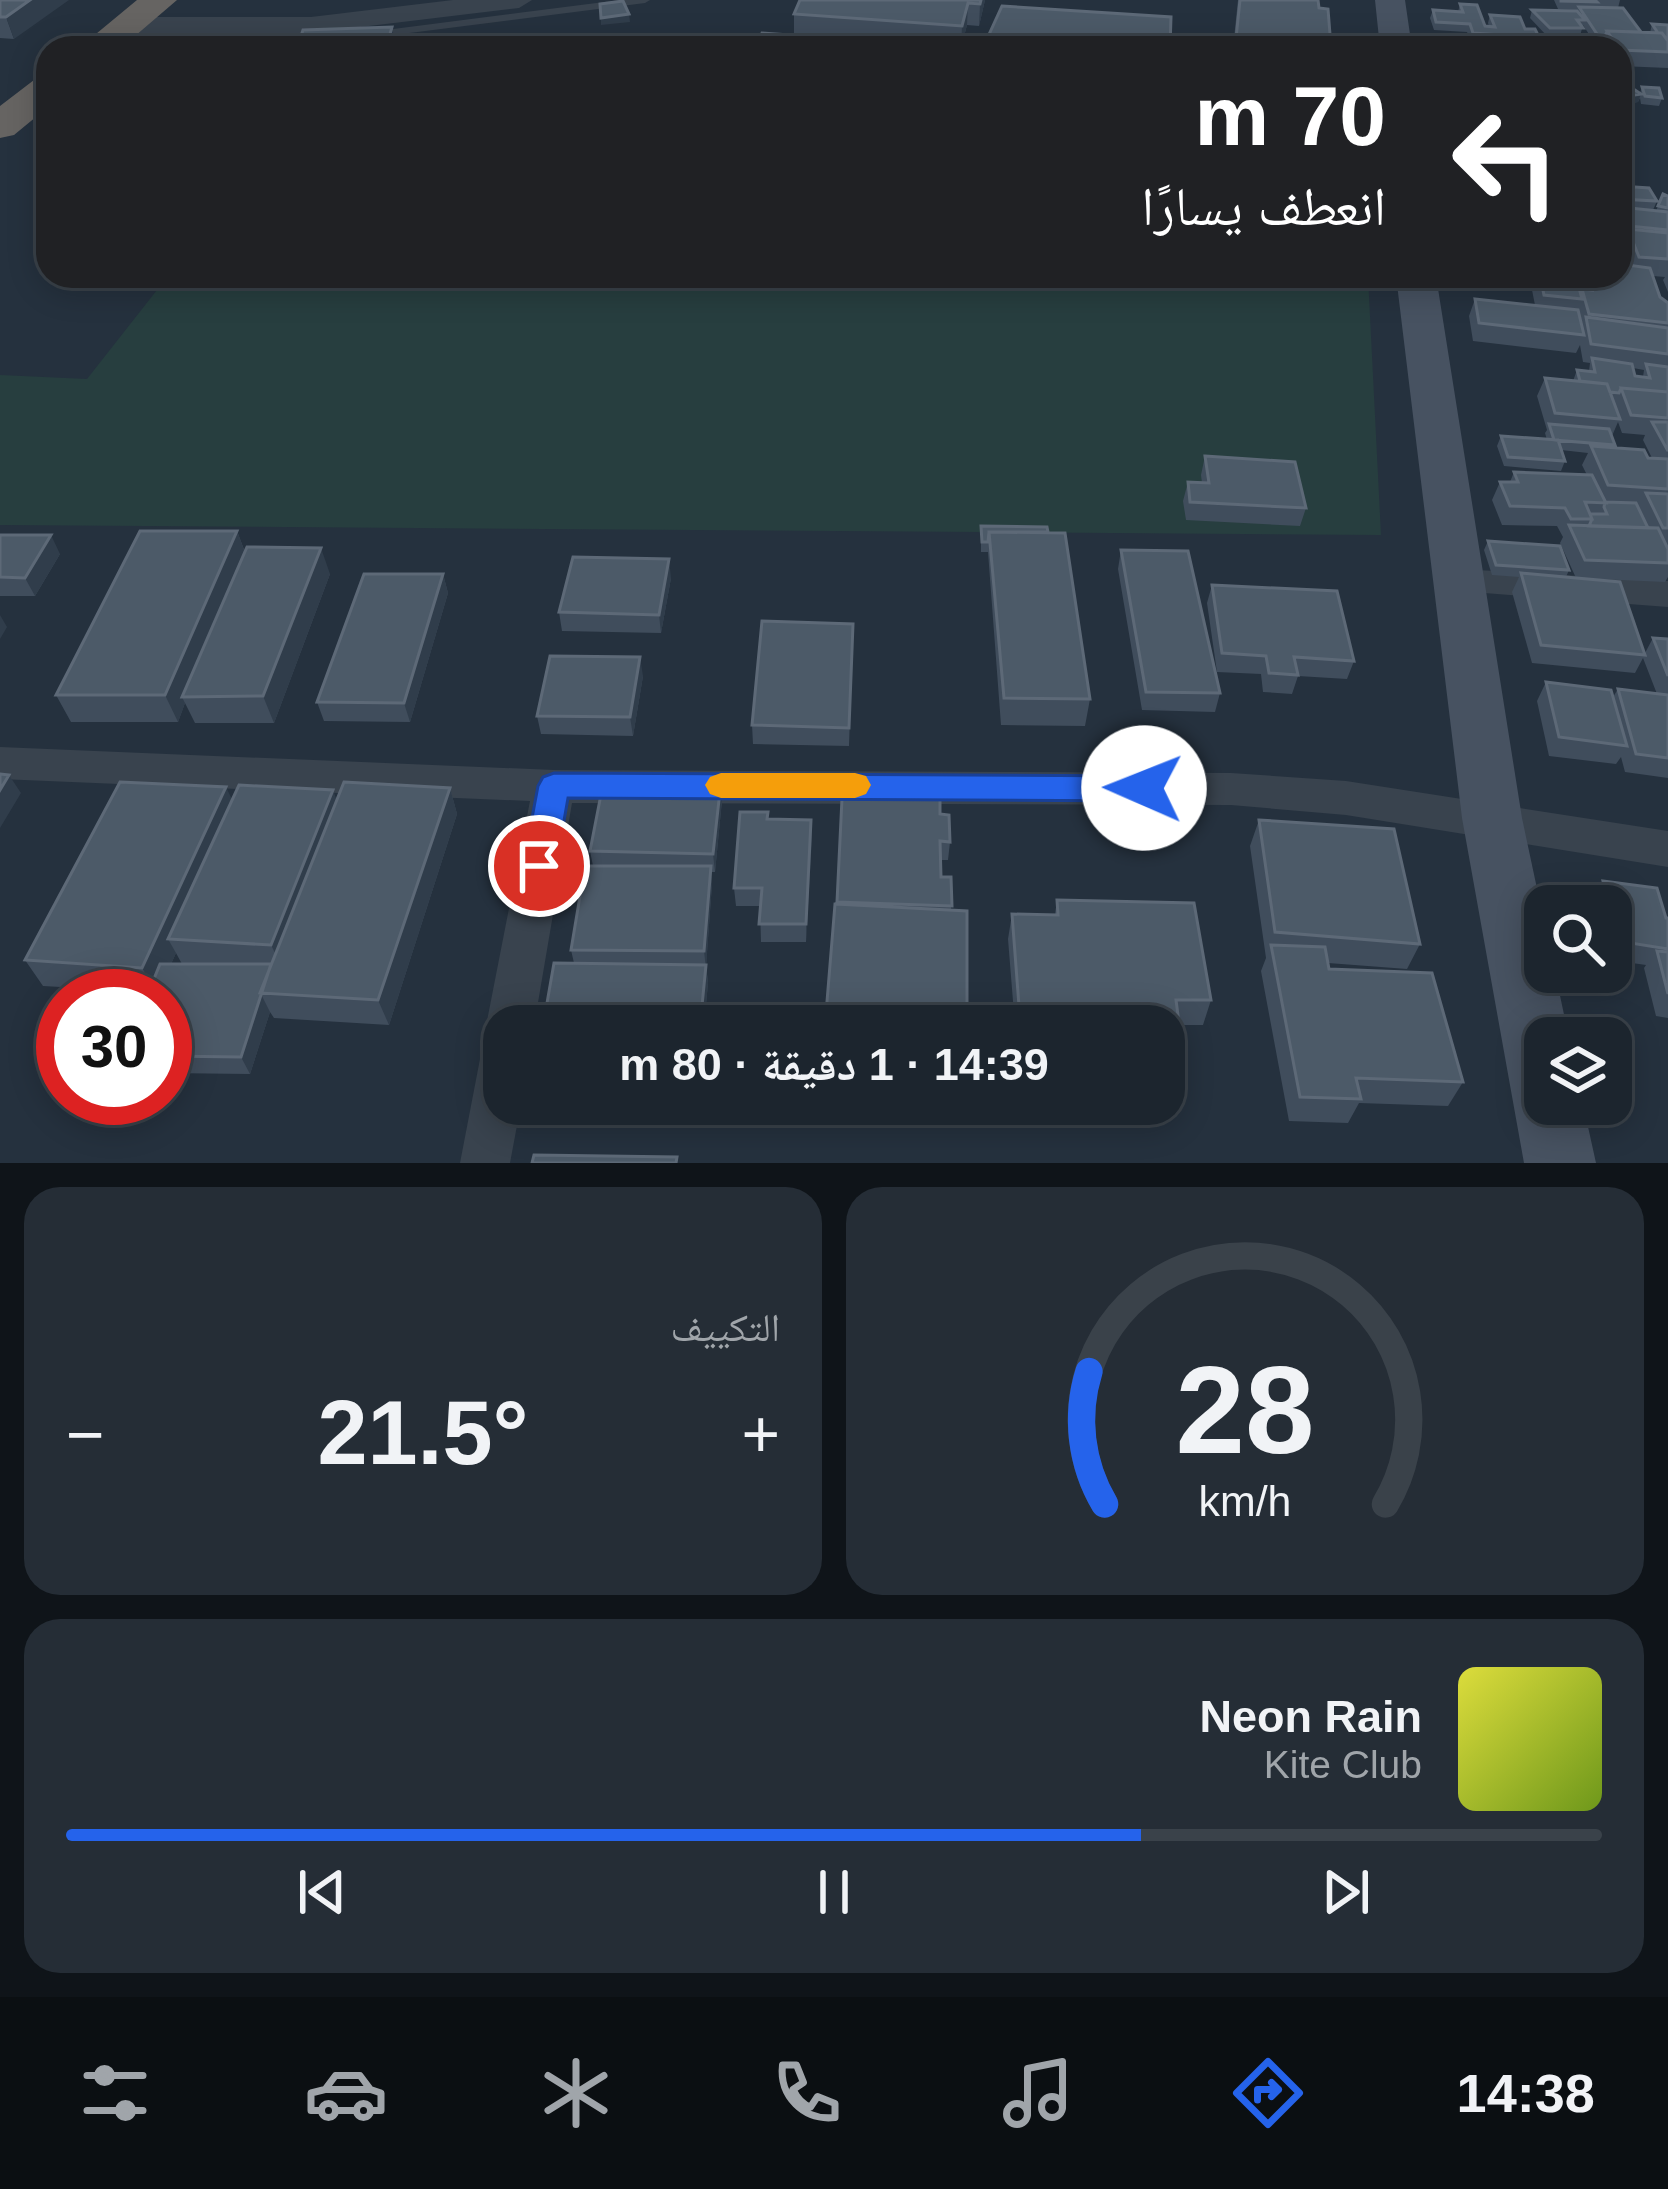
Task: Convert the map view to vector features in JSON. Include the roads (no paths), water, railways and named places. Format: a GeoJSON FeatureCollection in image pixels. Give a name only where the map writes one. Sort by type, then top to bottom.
{"type":"FeatureCollection","features":[{"type":"Feature","properties":{"kind":"highway"},"geometry":{"type":"LineString","coordinates":[[87,36],[160,0]]}},
{"type":"Feature","properties":{"kind":"highway"},"geometry":{"type":"LineString","coordinates":[[0,100],[36,72]]}},
{"type":"Feature","properties":{"kind":"highway"},"geometry":{"type":"LineString","coordinates":[[0,126],[36,98]]}},
{"type":"Feature","properties":{"kind":"main road"},"geometry":{"type":"LineString","coordinates":[[1390,0],[1394,36]]}},
{"type":"Feature","properties":{"kind":"main road"},"geometry":{"type":"LineString","coordinates":[[1418,288],[1492,818],[1531,1017]]}},
{"type":"Feature","properties":{"kind":"main road"},"geometry":{"type":"LineString","coordinates":[[1552,1125],[1560,1163]]}},
{"type":"Feature","properties":{"kind":"street"},"geometry":{"type":"LineString","coordinates":[[127,13],[310,26],[519,0]]}},
{"type":"Feature","properties":{"kind":"street"},"geometry":{"type":"LineString","coordinates":[[1459,581],[1668,594]]}},
{"type":"Feature","properties":{"kind":"street"},"geometry":{"type":"LineString","coordinates":[[0,763],[554,786],[1231,789],[1346,798],[1492,818],[1668,849]]}},
{"type":"Feature","properties":{"kind":"street"},"geometry":{"type":"LineString","coordinates":[[514,1005],[554,786]]}},
{"type":"Feature","properties":{"kind":"street"},"geometry":{"type":"LineString","coordinates":[[485,1163],[492,1125]]}},
{"type":"Feature","properties":{"kind":"lane"},"geometry":{"type":"LineString","coordinates":[[360,36],[645,0]]}}]}
